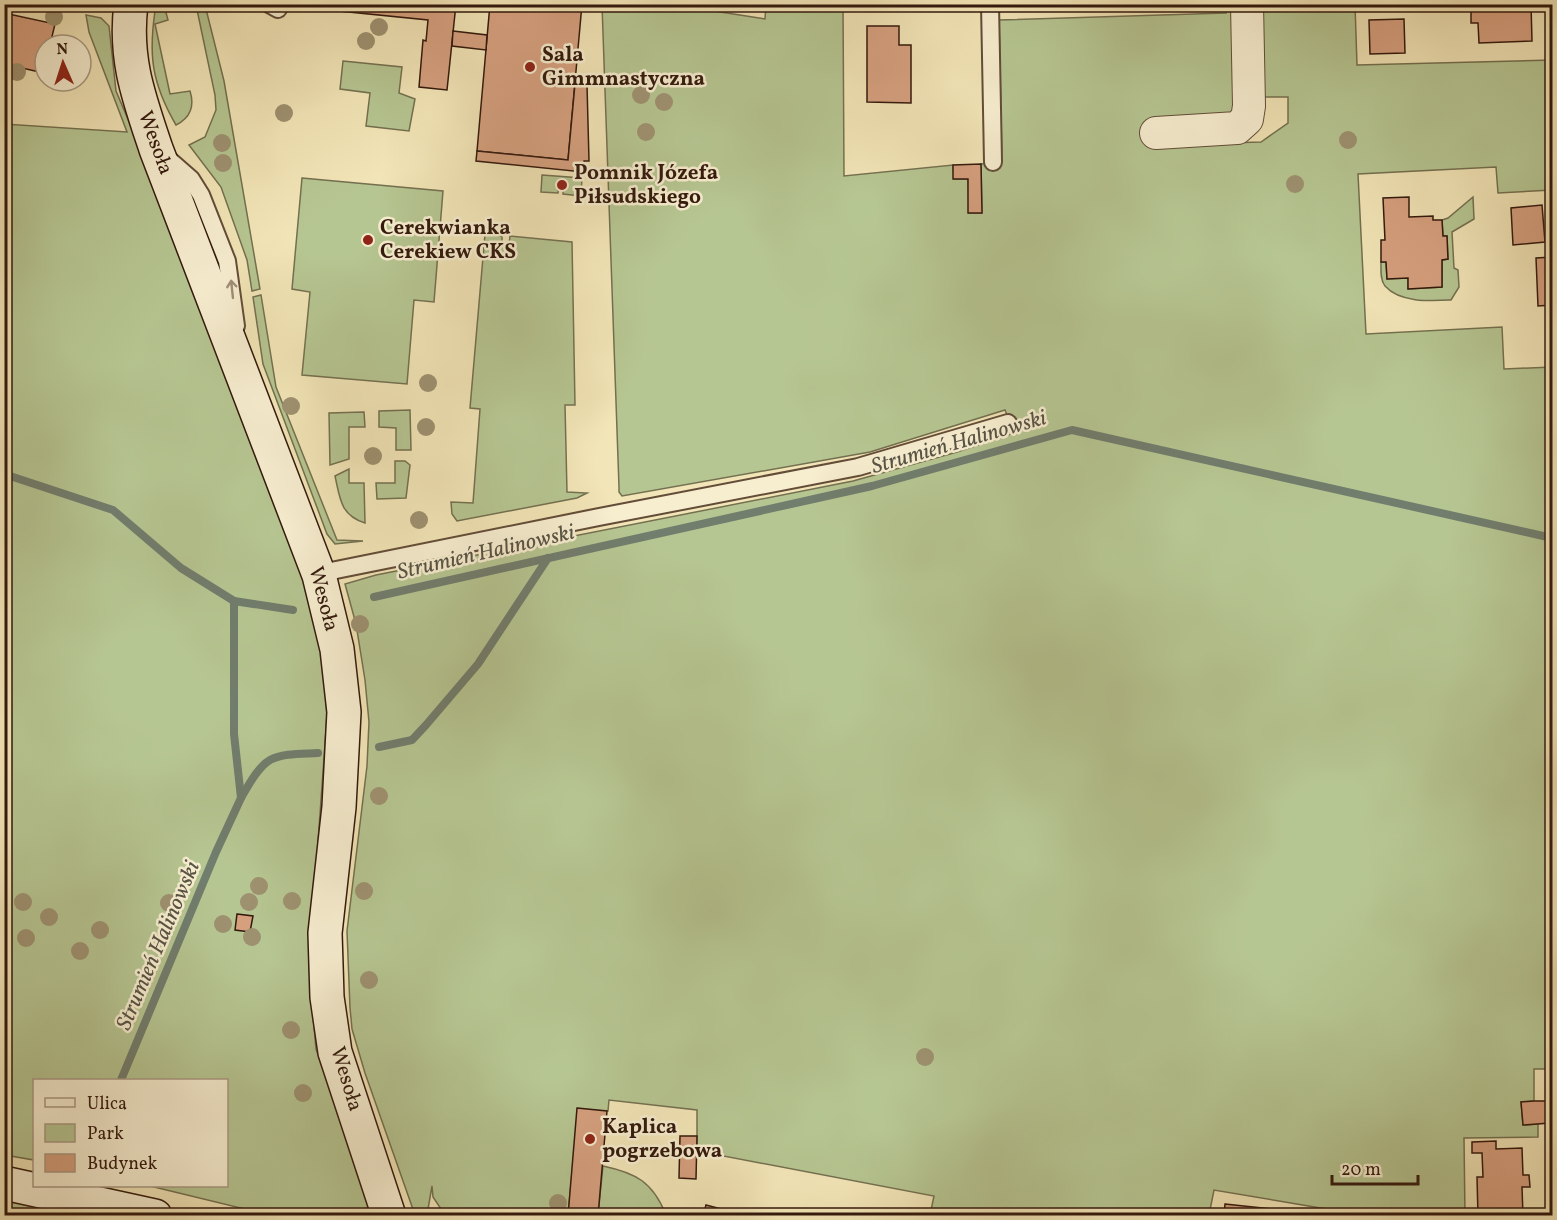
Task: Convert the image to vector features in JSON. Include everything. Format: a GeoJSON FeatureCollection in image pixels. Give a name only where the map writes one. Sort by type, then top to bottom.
{"type":"FeatureCollection","features":[{"type":"Feature","properties":{"kind":"street","name":"Wesoła"},"geometry":{"type":"LineString","coordinates":[[131,4],[128,30],[130,60],[140,102],[319,575],[337,649],[344,712],[340,796],[325,933],[327,997],[335,1052],[389,1215]]}},
{"type":"Feature","properties":{"kind":"street"},"geometry":{"type":"LineString","coordinates":[[1156,133],[1237,129],[1247,119],[1250,106],[1247,4]]}},
{"type":"Feature","properties":{"kind":"street"},"geometry":{"type":"LineString","coordinates":[[4,1183],[116,1211],[155,1215]]}},
{"type":"Feature","properties":{"kind":"lane"},"geometry":{"type":"LineString","coordinates":[[990,4],[993,162]]}},
{"type":"Feature","properties":{"kind":"lane"},"geometry":{"type":"LineString","coordinates":[[319,575],[588,519],[858,467],[1008,423]]}},
{"type":"Feature","properties":{"kind":"green space"},"geometry":{"type":"Polygon","coordinates":[[[156,5],[164,5],[168,20],[155,24],[170,94],[190,91],[192,102],[188,115],[176,125],[161,95],[154,67],[152,38],[156,5]]]}},
{"type":"Feature","properties":{"kind":"green space"},"geometry":{"type":"Polygon","coordinates":[[[196,5],[205,5],[224,81],[260,289],[252,291],[247,260],[221,187],[189,145],[205,137],[216,110],[215,95],[196,5]]]}},
{"type":"Feature","properties":{"kind":"green space"},"geometry":{"type":"Polygon","coordinates":[[[602,5],[682,5],[765,19],[766,5],[843,5],[844,176],[953,165],[954,179],[968,179],[969,213],[982,213],[981,164],[1002,162],[999,20],[1226,13],[1226,5],[1236,5],[1237,111],[1155,145],[1261,142],[1288,123],[1288,97],[1262,97],[1261,5],[1355,5],[1357,65],[1552,60],[1552,190],[1498,193],[1496,167],[1358,174],[1366,334],[1502,327],[1504,369],[1552,367],[1552,1069],[1534,1069],[1534,1101],[1521,1102],[1523,1125],[1538,1124],[1538,1137],[1464,1138],[1465,1215],[1327,1215],[1326,1209],[1214,1190],[1209,1215],[930,1215],[934,1196],[697,1151],[697,1110],[609,1100],[608,1111],[578,1110],[568,1215],[445,1215],[433,1197],[432,1186],[427,1215],[415,1215],[365,1073],[352,1029],[347,931],[367,766],[369,722],[356,624],[345,584],[376,575],[853,481],[957,452],[1014,433],[1005,410],[870,452],[622,496],[619,492],[602,5]]]}},
{"type":"Feature","properties":{"kind":"green space"},"geometry":{"type":"Polygon","coordinates":[[[86,15],[101,18],[109,26],[116,91],[300,569],[316,625],[324,667],[327,716],[309,968],[316,1049],[371,1207],[362,1209],[362,1215],[269,1215],[154,1187],[228,1187],[228,1079],[33,1079],[33,1160],[5,1155],[4,124],[127,132],[93,43],[93,33],[89,33],[86,15]]]}},
{"type":"Feature","properties":{"kind":"green space"},"geometry":{"type":"Polygon","coordinates":[[[343,61],[402,67],[399,93],[415,99],[409,131],[366,126],[370,93],[340,89],[343,61]]]}},
{"type":"Feature","properties":{"kind":"green space"},"geometry":{"type":"Polygon","coordinates":[[[542,175],[582,178],[581,196],[563,194],[564,184],[559,183],[558,193],[541,192],[542,175]]]}},
{"type":"Feature","properties":{"kind":"green space","name":"Cerekwianka Cerekiew CKS"},"geometry":{"type":"Polygon","coordinates":[[[302,178],[443,191],[434,302],[414,300],[407,384],[302,375],[310,292],[292,289],[302,178]]]}},
{"type":"Feature","properties":{"kind":"green space"},"geometry":{"type":"Polygon","coordinates":[[[1473,197],[1474,219],[1452,232],[1454,268],[1458,270],[1459,287],[1451,300],[1407,298],[1391,292],[1383,284],[1381,262],[1386,262],[1387,279],[1408,278],[1408,289],[1442,287],[1442,260],[1448,259],[1447,236],[1443,236],[1442,220],[1448,218],[1473,197]]]}},
{"type":"Feature","properties":{"kind":"green space"},"geometry":{"type":"Polygon","coordinates":[[[485,234],[502,236],[502,244],[509,245],[510,236],[572,242],[575,405],[565,405],[567,492],[587,493],[577,498],[457,521],[452,514],[451,502],[473,503],[480,409],[470,408],[485,234]]]}},
{"type":"Feature","properties":{"kind":"green space"},"geometry":{"type":"Polygon","coordinates":[[[261,295],[276,387],[337,540],[363,541],[335,544],[327,534],[263,364],[253,297],[261,295]]]}},
{"type":"Feature","properties":{"kind":"green space"},"geometry":{"type":"Polygon","coordinates":[[[410,410],[411,450],[396,450],[396,428],[379,427],[379,411],[410,410]]]}},
{"type":"Feature","properties":{"kind":"green space"},"geometry":{"type":"Polygon","coordinates":[[[364,412],[365,427],[349,427],[349,459],[330,465],[329,413],[364,412]]]}},
{"type":"Feature","properties":{"kind":"green space"},"geometry":{"type":"Polygon","coordinates":[[[395,461],[405,461],[410,465],[406,498],[377,499],[376,483],[395,483],[395,461]]]}},
{"type":"Feature","properties":{"kind":"green space"},"geometry":{"type":"Polygon","coordinates":[[[349,469],[349,483],[364,483],[365,523],[350,515],[342,505],[335,476],[349,469]]]}},
{"type":"Feature","properties":{"kind":"green space"},"geometry":{"type":"Polygon","coordinates":[[[603,1166],[625,1172],[642,1181],[655,1194],[666,1215],[598,1215],[603,1166]]]}},
{"type":"Feature","properties":{"kind":"green space"},"geometry":{"type":"Polygon","coordinates":[[[4,1195],[93,1215],[5,1215],[4,1195]]]}},
{"type":"Feature","properties":{"kind":"building"},"geometry":{"type":"Polygon","coordinates":[[[340,4],[456,4],[447,90],[419,87],[423,40],[426,41],[428,20],[339,11],[340,4]]]}},
{"type":"Feature","properties":{"kind":"building","name":"Sala Gimmnastyczna"},"geometry":{"type":"Polygon","coordinates":[[[490,4],[582,4],[568,160],[477,151],[490,4]]]}},
{"type":"Feature","properties":{"kind":"building"},"geometry":{"type":"Polygon","coordinates":[[[1471,4],[1531,4],[1532,41],[1479,43],[1478,23],[1471,23],[1471,4]]]}},
{"type":"Feature","properties":{"kind":"building"},"geometry":{"type":"Polygon","coordinates":[[[4,13],[55,24],[53,33],[33,33],[33,71],[4,64],[4,13]]]}},
{"type":"Feature","properties":{"kind":"building"},"geometry":{"type":"Polygon","coordinates":[[[1404,19],[1405,53],[1370,54],[1369,20],[1404,19]]]}},
{"type":"Feature","properties":{"kind":"building"},"geometry":{"type":"Polygon","coordinates":[[[867,26],[899,26],[899,45],[911,45],[911,103],[867,102],[867,26]]]}},
{"type":"Feature","properties":{"kind":"building"},"geometry":{"type":"Polygon","coordinates":[[[453,31],[487,35],[486,50],[452,46],[453,31]]]}},
{"type":"Feature","properties":{"kind":"building"},"geometry":{"type":"Polygon","coordinates":[[[575,84],[587,85],[589,161],[584,161],[583,172],[476,161],[477,151],[568,160],[575,84]]]}},
{"type":"Feature","properties":{"kind":"building"},"geometry":{"type":"Polygon","coordinates":[[[981,164],[982,213],[968,213],[968,179],[953,179],[953,165],[981,164]]]}},
{"type":"Feature","properties":{"kind":"building"},"geometry":{"type":"Polygon","coordinates":[[[1409,197],[1409,217],[1433,216],[1433,220],[1442,220],[1443,236],[1447,236],[1448,259],[1442,260],[1442,287],[1408,289],[1408,278],[1387,279],[1386,262],[1381,262],[1381,240],[1385,240],[1383,198],[1409,197]]]}},
{"type":"Feature","properties":{"kind":"building"},"geometry":{"type":"Polygon","coordinates":[[[1542,205],[1545,242],[1513,245],[1511,208],[1542,205]]]}},
{"type":"Feature","properties":{"kind":"building"},"geometry":{"type":"Polygon","coordinates":[[[1552,257],[1552,305],[1538,306],[1536,258],[1552,257]]]}},
{"type":"Feature","properties":{"kind":"building"},"geometry":{"type":"Polygon","coordinates":[[[237,914],[253,916],[250,932],[235,930],[237,914]]]}},
{"type":"Feature","properties":{"kind":"building"},"geometry":{"type":"Polygon","coordinates":[[[1549,1101],[1550,1123],[1523,1125],[1521,1102],[1549,1101]]]}},
{"type":"Feature","properties":{"kind":"building","name":"Kaplica pogrzebowa"},"geometry":{"type":"Polygon","coordinates":[[[577,1108],[607,1111],[598,1216],[568,1216],[577,1108]]]}},
{"type":"Feature","properties":{"kind":"building"},"geometry":{"type":"Polygon","coordinates":[[[680,1136],[697,1136],[696,1179],[679,1178],[680,1136]]]}},
{"type":"Feature","properties":{"kind":"building"},"geometry":{"type":"Polygon","coordinates":[[[1496,1141],[1496,1149],[1522,1148],[1523,1175],[1529,1175],[1530,1187],[1522,1187],[1523,1216],[1478,1216],[1477,1177],[1483,1177],[1482,1153],[1472,1153],[1472,1142],[1496,1141]]]}},
{"type":"Feature","properties":{"kind":"building"},"geometry":{"type":"Polygon","coordinates":[[[1225,1204],[1281,1210],[1280,1216],[1224,1216],[1225,1204]]]}},
{"type":"Feature","properties":{"kind":"building"},"geometry":{"type":"Polygon","coordinates":[[[706,1205],[748,1216],[703,1216],[706,1205]]]}},
{"type":"Feature","properties":{"kind":"waterway","name":"Strumień Halinowski"},"geometry":{"type":"LineString","coordinates":[[374,597],[872,486],[1072,430],[1552,538]]}},
{"type":"Feature","properties":{"kind":"waterway"},"geometry":{"type":"LineString","coordinates":[[4,474],[113,510],[181,568],[234,601],[293,610]]}},
{"type":"Feature","properties":{"kind":"waterway"},"geometry":{"type":"LineString","coordinates":[[379,747],[412,740],[426,725],[478,664],[548,558]]}},
{"type":"Feature","properties":{"kind":"waterway","name":"Strumień Halinowski"},"geometry":{"type":"LineString","coordinates":[[121,1079],[216,852],[241,798],[234,734],[234,601]]}},
{"type":"Feature","properties":{"kind":"waterway"},"geometry":{"type":"LineString","coordinates":[[241,798],[257,772],[270,760],[287,755],[318,753]]}},
{"type":"Feature","properties":{"kind":"place","name":"Sala Gimmnastyczna"},"geometry":{"type":"Point","coordinates":[530,67]}},
{"type":"Feature","properties":{"kind":"place","name":"Pomnik Józefa Piłsudskiego"},"geometry":{"type":"Point","coordinates":[562,185]}},
{"type":"Feature","properties":{"kind":"place","name":"Cerekwianka Cerekiew CKS"},"geometry":{"type":"Point","coordinates":[368,240]}},
{"type":"Feature","properties":{"kind":"place","name":"Kaplica pogrzebowa"},"geometry":{"type":"Point","coordinates":[590,1139]}}]}
